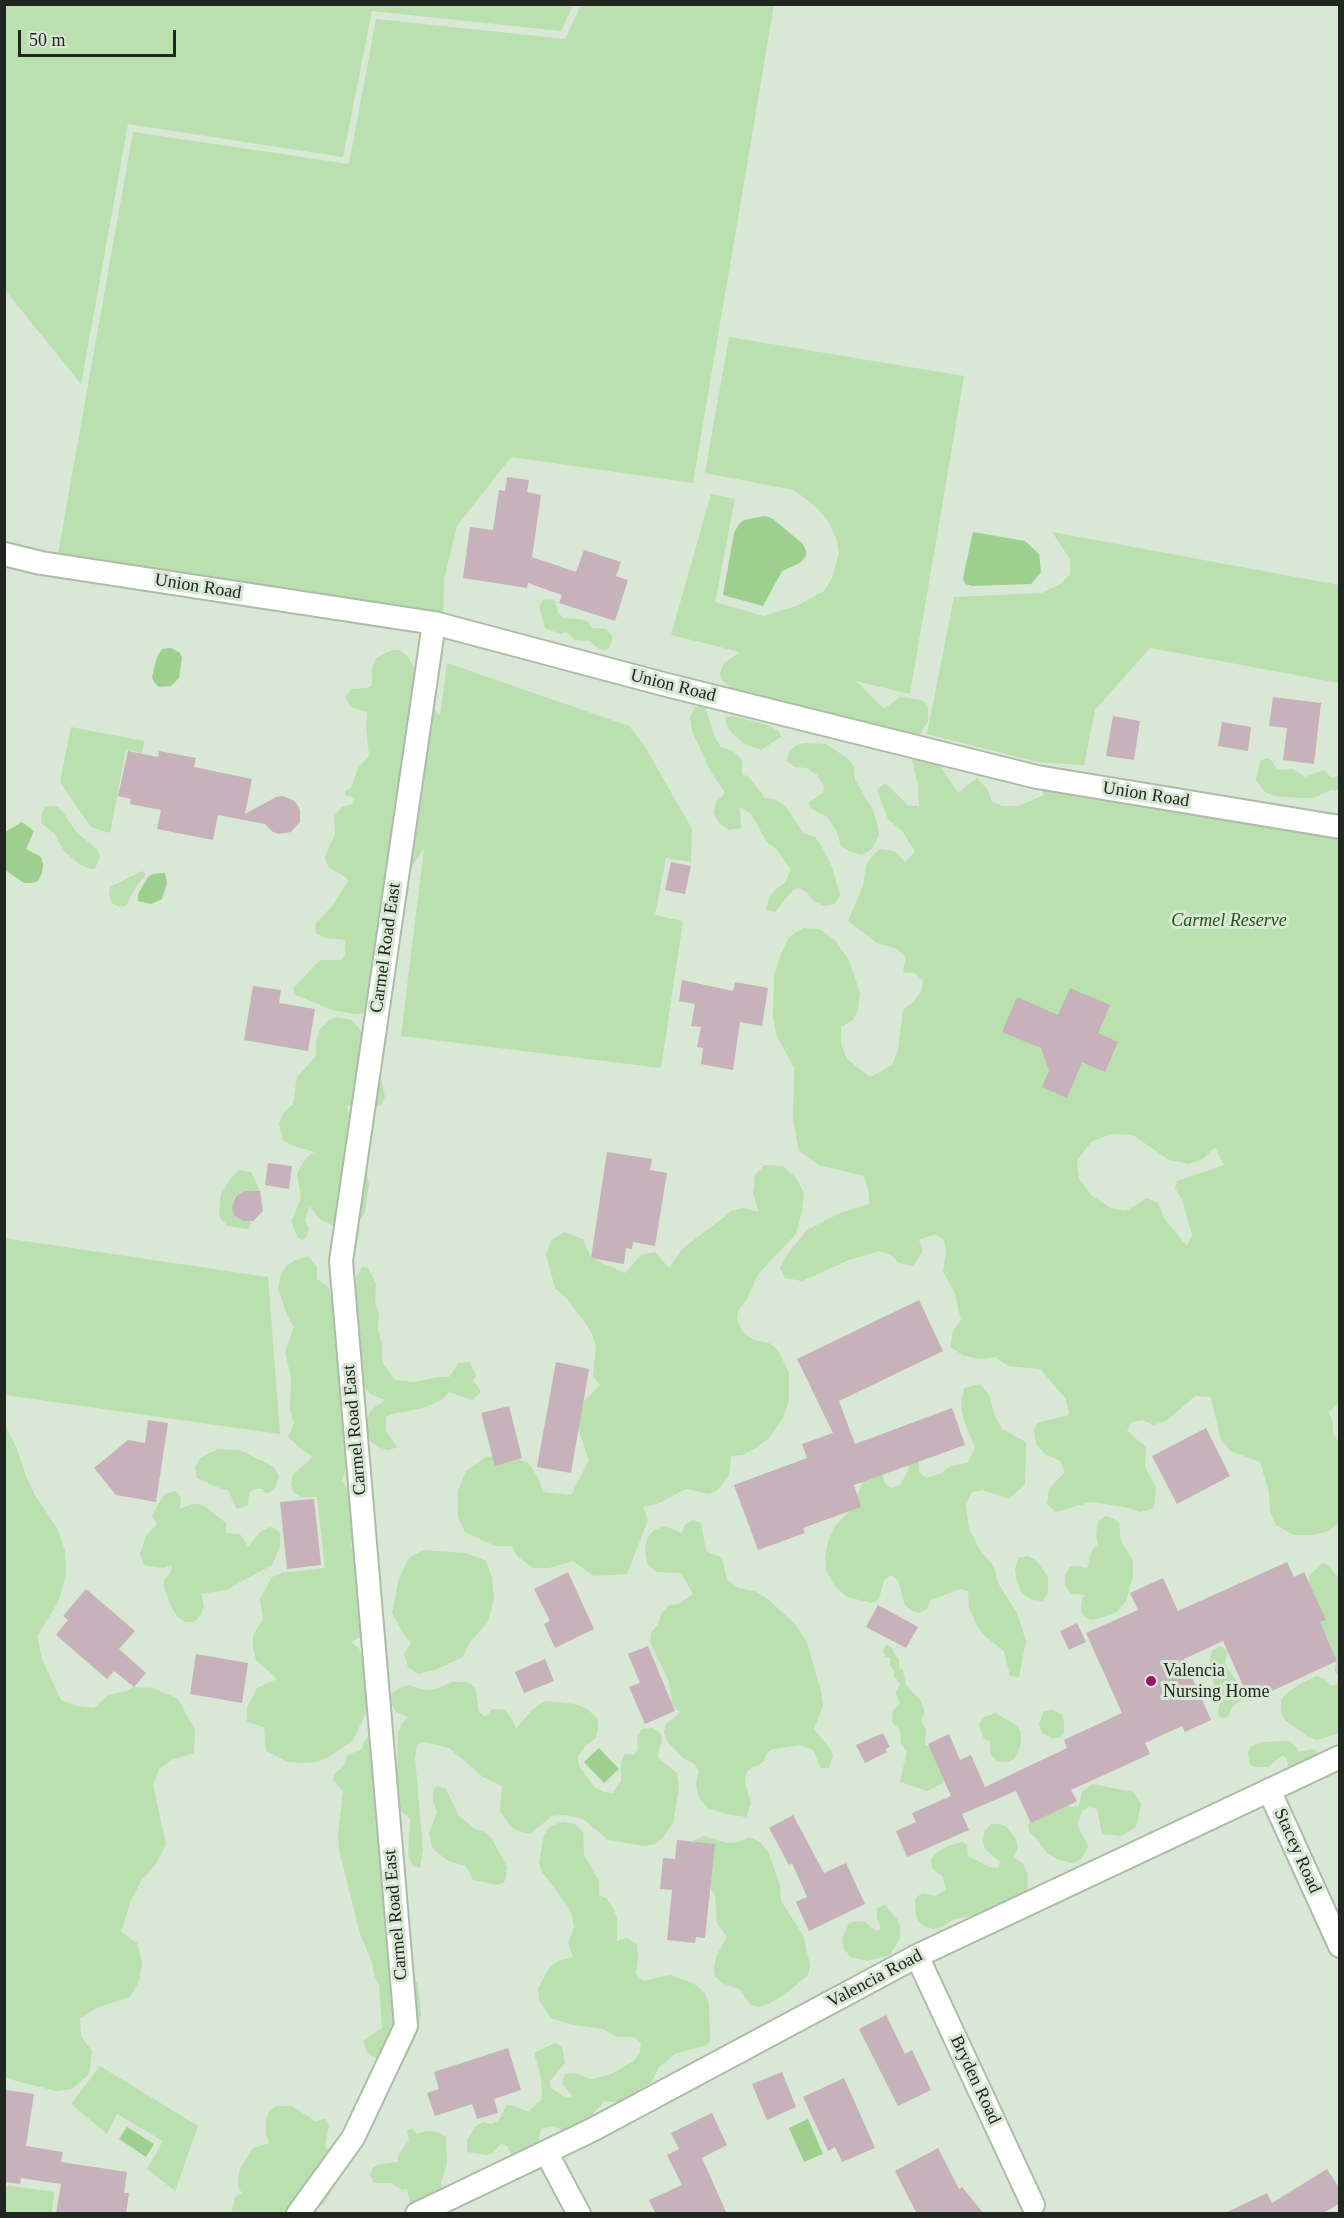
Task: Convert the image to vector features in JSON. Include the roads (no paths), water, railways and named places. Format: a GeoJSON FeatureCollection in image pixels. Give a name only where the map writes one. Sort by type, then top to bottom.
{"type":"FeatureCollection","features":[{"type":"Feature","properties":{"kind":"street","name":"Union Road"},"geometry":{"type":"LineString","coordinates":[[4,554],[41,563],[434,623],[663,684],[1037,777],[1340,827]]}},
{"type":"Feature","properties":{"kind":"street","name":"Carmel Road East"},"geometry":{"type":"LineString","coordinates":[[298,2214],[353,2138],[406,2026],[341,1261],[434,623]]}},
{"type":"Feature","properties":{"kind":"street","name":"Valencia Road"},"geometry":{"type":"LineString","coordinates":[[417,2214],[592,2130],[917,1956],[1340,1757]]}},
{"type":"Feature","properties":{"kind":"street","name":"Stacey Road"},"geometry":{"type":"LineString","coordinates":[[1269,1790],[1340,1946]]}},
{"type":"Feature","properties":{"kind":"street","name":"Bryden Road"},"geometry":{"type":"LineString","coordinates":[[917,1956],[1033,2205]]}},
{"type":"Feature","properties":{"kind":"street"},"geometry":{"type":"LineString","coordinates":[[546,2152],[579,2214]]}},
{"type":"Feature","properties":{"kind":"place","name":"Valencia Nursing Home"},"geometry":{"type":"Point","coordinates":[1151,1681]}},
{"type":"Feature","properties":{"kind":"park label","name":"Carmel Reserve"},"geometry":{"type":"Point","coordinates":[1229,921]}}]}
